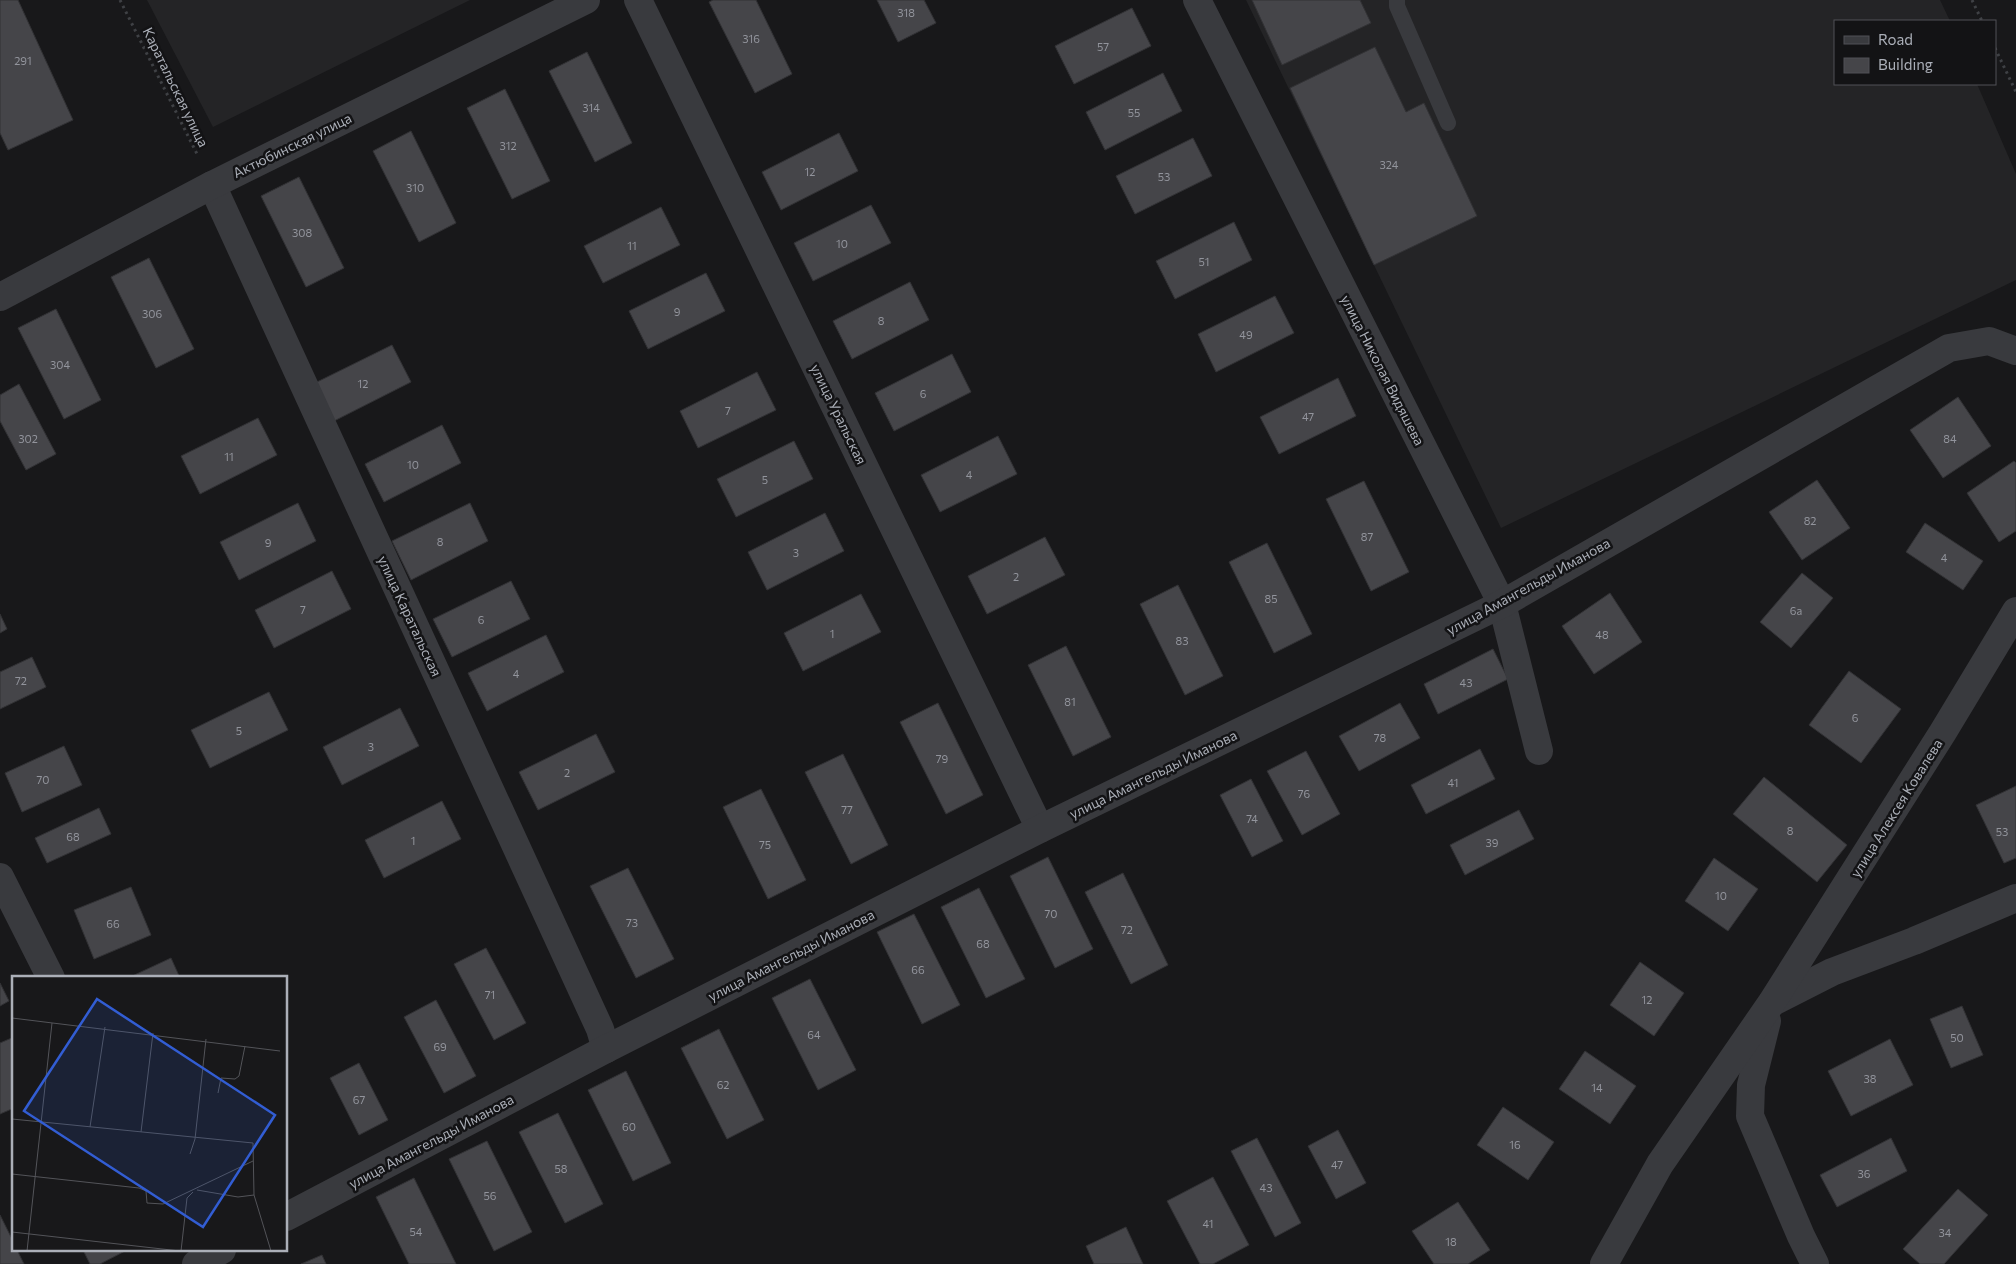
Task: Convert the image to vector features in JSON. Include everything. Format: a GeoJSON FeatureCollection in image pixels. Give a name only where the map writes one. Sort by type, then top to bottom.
{"type":"FeatureCollection","features":[{"type":"Feature","properties":{"kind":"street","name":"Актюбинская улица"},"geometry":{"type":"LineString","coordinates":[[0,296],[212,185],[586,0]]}},
{"type":"Feature","properties":{"kind":"street","name":"улица Уральская"},"geometry":{"type":"LineString","coordinates":[[638,0],[1040,829]]}},
{"type":"Feature","properties":{"kind":"street","name":"улица Николая Видяшева"},"geometry":{"type":"LineString","coordinates":[[1197,0],[1502,604],[1539,751]]}},
{"type":"Feature","properties":{"kind":"street","name":"улица Каратальская"},"geometry":{"type":"LineString","coordinates":[[212,185],[596,1020],[606,1049]]}},
{"type":"Feature","properties":{"kind":"street","name":"улица Амангельды Иманова"},"geometry":{"type":"LineString","coordinates":[[288,1216],[606,1049],[1040,829],[1502,604],[1949,348],[1989,341],[2016,351]]}},
{"type":"Feature","properties":{"kind":"street","name":"улица Алексея Ковалева"},"geometry":{"type":"LineString","coordinates":[[1604,1264],[1660,1164],[1772,1002],[1898,805],[2016,610]]}},
{"type":"Feature","properties":{"kind":"street"},"geometry":{"type":"LineString","coordinates":[[0,877],[49,976]]}},
{"type":"Feature","properties":{"kind":"street","name":"улица Алексея Ковалева"},"geometry":{"type":"LineString","coordinates":[[1772,1002],[1832,972],[1914,941],[2016,898]]}},
{"type":"Feature","properties":{"kind":"street"},"geometry":{"type":"LineString","coordinates":[[1772,1002],[1750,1085],[1750,1116],[1801,1236],[1815,1264]]}},
{"type":"Feature","properties":{"kind":"street"},"geometry":{"type":"LineString","coordinates":[[189,1252],[195,1264],[218,1252]]}},
{"type":"Feature","properties":{"kind":"lane"},"geometry":{"type":"LineString","coordinates":[[1397,0],[1397,6],[1448,123]]}},
{"type":"Feature","properties":{"kind":"path","name":"Каратальская улица"},"geometry":{"type":"LineString","coordinates":[[120,0],[212,185]]}},
{"type":"Feature","properties":{"kind":"path"},"geometry":{"type":"LineString","coordinates":[[1972,0],[1982,20]]}},
{"type":"Feature","properties":{"kind":"path"},"geometry":{"type":"LineString","coordinates":[[1996,50],[2016,92]]}},
{"type":"Feature","properties":{"kind":"shaded area"},"geometry":{"type":"Polygon","coordinates":[[[147,0],[470,0],[213,127],[147,0]]]}},
{"type":"Feature","properties":{"kind":"shaded area"},"geometry":{"type":"Polygon","coordinates":[[[1246,0],[1940,0],[1950,20],[1834,20],[1834,85],[1977,85],[2016,174],[2016,280],[1501,528],[1246,0]]]}},
{"type":"Feature","properties":{"kind":"building"},"geometry":{"type":"Polygon","coordinates":[[[0,0],[18,0],[73,120],[8,150],[0,133],[0,0]]]}},
{"type":"Feature","properties":{"kind":"building"},"geometry":{"type":"Polygon","coordinates":[[[713,0],[756,0],[792,74],[755,93],[709,2],[713,0]]]}},
{"type":"Feature","properties":{"kind":"building"},"geometry":{"type":"Polygon","coordinates":[[[877,0],[924,0],[936,23],[898,42],[877,0]]]}},
{"type":"Feature","properties":{"kind":"building"},"geometry":{"type":"Polygon","coordinates":[[[1252,0],[1360,0],[1371,23],[1282,65],[1252,0]]]}},
{"type":"Feature","properties":{"kind":"building"},"geometry":{"type":"Polygon","coordinates":[[[1132,8],[1151,46],[1074,84],[1055,46],[1132,8]]]}},
{"type":"Feature","properties":{"kind":"building"},"geometry":{"type":"Polygon","coordinates":[[[1375,47],[1406,112],[1424,103],[1477,216],[1374,265],[1290,88],[1375,47]]]}},
{"type":"Feature","properties":{"kind":"building"},"geometry":{"type":"Polygon","coordinates":[[[587,52],[632,143],[595,162],[549,71],[587,52]]]}},
{"type":"Feature","properties":{"kind":"building"},"geometry":{"type":"Polygon","coordinates":[[[1163,73],[1182,111],[1105,150],[1086,112],[1163,73]]]}},
{"type":"Feature","properties":{"kind":"building"},"geometry":{"type":"Polygon","coordinates":[[[505,89],[550,181],[512,199],[467,108],[505,89]]]}},
{"type":"Feature","properties":{"kind":"building"},"geometry":{"type":"Polygon","coordinates":[[[411,131],[456,223],[419,242],[373,151],[411,131]]]}},
{"type":"Feature","properties":{"kind":"building"},"geometry":{"type":"Polygon","coordinates":[[[839,133],[858,171],[781,210],[762,172],[839,133]]]}},
{"type":"Feature","properties":{"kind":"building"},"geometry":{"type":"Polygon","coordinates":[[[1193,138],[1212,176],[1135,214],[1116,176],[1193,138]]]}},
{"type":"Feature","properties":{"kind":"building"},"geometry":{"type":"Polygon","coordinates":[[[299,177],[344,268],[306,287],[261,196],[299,177]]]}},
{"type":"Feature","properties":{"kind":"building"},"geometry":{"type":"Polygon","coordinates":[[[871,205],[891,243],[813,281],[794,243],[871,205]]]}},
{"type":"Feature","properties":{"kind":"building"},"geometry":{"type":"Polygon","coordinates":[[[661,207],[680,245],[603,283],[584,246],[661,207]]]}},
{"type":"Feature","properties":{"kind":"building"},"geometry":{"type":"Polygon","coordinates":[[[1234,222],[1252,260],[1175,299],[1156,261],[1234,222]]]}},
{"type":"Feature","properties":{"kind":"building"},"geometry":{"type":"Polygon","coordinates":[[[149,258],[194,349],[156,368],[111,277],[149,258]]]}},
{"type":"Feature","properties":{"kind":"building"},"geometry":{"type":"Polygon","coordinates":[[[706,273],[725,311],[648,349],[629,311],[706,273]]]}},
{"type":"Feature","properties":{"kind":"building"},"geometry":{"type":"Polygon","coordinates":[[[910,282],[929,320],[852,359],[833,321],[910,282]]]}},
{"type":"Feature","properties":{"kind":"building"},"geometry":{"type":"Polygon","coordinates":[[[1275,296],[1294,333],[1216,372],[1198,334],[1275,296]]]}},
{"type":"Feature","properties":{"kind":"building"},"geometry":{"type":"Polygon","coordinates":[[[56,309],[101,400],[64,419],[18,328],[56,309]]]}},
{"type":"Feature","properties":{"kind":"building"},"geometry":{"type":"Polygon","coordinates":[[[392,345],[411,382],[334,421],[315,383],[392,345]]]}},
{"type":"Feature","properties":{"kind":"building"},"geometry":{"type":"Polygon","coordinates":[[[952,354],[971,392],[894,431],[875,393],[952,354]]]}},
{"type":"Feature","properties":{"kind":"building"},"geometry":{"type":"Polygon","coordinates":[[[757,372],[776,410],[698,448],[680,411],[757,372]]]}},
{"type":"Feature","properties":{"kind":"building"},"geometry":{"type":"Polygon","coordinates":[[[1338,378],[1356,416],[1279,454],[1260,417],[1338,378]]]}},
{"type":"Feature","properties":{"kind":"building"},"geometry":{"type":"Polygon","coordinates":[[[19,384],[56,454],[26,470],[0,421],[0,395],[19,384]]]}},
{"type":"Feature","properties":{"kind":"building"},"geometry":{"type":"Polygon","coordinates":[[[1958,397],[1991,446],[1943,478],[1910,430],[1958,397]]]}},
{"type":"Feature","properties":{"kind":"building"},"geometry":{"type":"Polygon","coordinates":[[[258,418],[277,455],[200,494],[181,456],[258,418]]]}},
{"type":"Feature","properties":{"kind":"building"},"geometry":{"type":"Polygon","coordinates":[[[442,425],[461,463],[384,502],[365,464],[442,425]]]}},
{"type":"Feature","properties":{"kind":"building"},"geometry":{"type":"Polygon","coordinates":[[[998,436],[1017,474],[940,512],[921,475],[998,436]]]}},
{"type":"Feature","properties":{"kind":"building"},"geometry":{"type":"Polygon","coordinates":[[[794,441],[813,479],[736,517],[717,479],[794,441]]]}},
{"type":"Feature","properties":{"kind":"building"},"geometry":{"type":"Polygon","coordinates":[[[2014,461],[2016,463],[2016,531],[1999,542],[1967,493],[2014,461]]]}},
{"type":"Feature","properties":{"kind":"building"},"geometry":{"type":"Polygon","coordinates":[[[1817,480],[1850,528],[1802,560],[1769,512],[1817,480]]]}},
{"type":"Feature","properties":{"kind":"building"},"geometry":{"type":"Polygon","coordinates":[[[1364,481],[1409,572],[1371,591],[1326,499],[1364,481]]]}},
{"type":"Feature","properties":{"kind":"building"},"geometry":{"type":"Polygon","coordinates":[[[298,503],[316,541],[239,580],[220,542],[298,503]]]}},
{"type":"Feature","properties":{"kind":"building"},"geometry":{"type":"Polygon","coordinates":[[[470,503],[488,541],[411,580],[392,541],[470,503]]]}},
{"type":"Feature","properties":{"kind":"building"},"geometry":{"type":"Polygon","coordinates":[[[825,513],[844,551],[767,590],[748,552],[825,513]]]}},
{"type":"Feature","properties":{"kind":"building"},"geometry":{"type":"Polygon","coordinates":[[[1925,523],[1983,561],[1963,590],[1906,552],[1925,523]]]}},
{"type":"Feature","properties":{"kind":"building"},"geometry":{"type":"Polygon","coordinates":[[[1045,537],[1065,575],[987,614],[968,576],[1045,537]]]}},
{"type":"Feature","properties":{"kind":"building"},"geometry":{"type":"Polygon","coordinates":[[[1267,543],[1312,634],[1274,653],[1229,562],[1267,543]]]}},
{"type":"Feature","properties":{"kind":"building"},"geometry":{"type":"Polygon","coordinates":[[[332,571],[351,609],[274,648],[255,610],[332,571]]]}},
{"type":"Feature","properties":{"kind":"building"},"geometry":{"type":"Polygon","coordinates":[[[1802,573],[1833,598],[1791,648],[1760,622],[1802,573]]]}},
{"type":"Feature","properties":{"kind":"building"},"geometry":{"type":"Polygon","coordinates":[[[511,581],[530,619],[452,657],[433,619],[511,581]]]}},
{"type":"Feature","properties":{"kind":"building"},"geometry":{"type":"Polygon","coordinates":[[[1178,585],[1223,676],[1185,695],[1140,604],[1178,585]]]}},
{"type":"Feature","properties":{"kind":"building"},"geometry":{"type":"Polygon","coordinates":[[[1610,593],[1642,642],[1594,674],[1562,626],[1610,593]]]}},
{"type":"Feature","properties":{"kind":"building"},"geometry":{"type":"Polygon","coordinates":[[[861,594],[881,632],[803,671],[784,633],[861,594]]]}},
{"type":"Feature","properties":{"kind":"building"},"geometry":{"type":"Polygon","coordinates":[[[0,614],[7,629],[0,633],[0,614]]]}},
{"type":"Feature","properties":{"kind":"building"},"geometry":{"type":"Polygon","coordinates":[[[546,635],[564,672],[487,711],[468,673],[546,635]]]}},
{"type":"Feature","properties":{"kind":"building"},"geometry":{"type":"Polygon","coordinates":[[[1066,646],[1111,737],[1073,756],[1028,665],[1066,646]]]}},
{"type":"Feature","properties":{"kind":"building"},"geometry":{"type":"Polygon","coordinates":[[[1493,649],[1508,679],[1438,714],[1424,684],[1493,649]]]}},
{"type":"Feature","properties":{"kind":"building"},"geometry":{"type":"Polygon","coordinates":[[[32,657],[46,687],[0,709],[0,672],[32,657]]]}},
{"type":"Feature","properties":{"kind":"building"},"geometry":{"type":"Polygon","coordinates":[[[1849,671],[1901,709],[1861,763],[1809,725],[1849,671]]]}},
{"type":"Feature","properties":{"kind":"building"},"geometry":{"type":"Polygon","coordinates":[[[269,692],[288,730],[210,768],[191,730],[269,692]]]}},
{"type":"Feature","properties":{"kind":"building"},"geometry":{"type":"Polygon","coordinates":[[[938,703],[983,795],[946,814],[900,722],[938,703]]]}},
{"type":"Feature","properties":{"kind":"building"},"geometry":{"type":"Polygon","coordinates":[[[1400,703],[1420,738],[1359,771],[1339,736],[1400,703]]]}},
{"type":"Feature","properties":{"kind":"building"},"geometry":{"type":"Polygon","coordinates":[[[400,708],[419,746],[342,785],[323,747],[400,708]]]}},
{"type":"Feature","properties":{"kind":"building"},"geometry":{"type":"Polygon","coordinates":[[[596,734],[615,772],[538,810],[519,772],[596,734]]]}},
{"type":"Feature","properties":{"kind":"building"},"geometry":{"type":"Polygon","coordinates":[[[64,746],[82,785],[22,812],[5,773],[64,746]]]}},
{"type":"Feature","properties":{"kind":"building"},"geometry":{"type":"Polygon","coordinates":[[[1480,749],[1495,779],[1426,814],[1411,785],[1480,749]]]}},
{"type":"Feature","properties":{"kind":"building"},"geometry":{"type":"Polygon","coordinates":[[[1306,751],[1340,814],[1302,835],[1267,771],[1306,751]]]}},
{"type":"Feature","properties":{"kind":"building"},"geometry":{"type":"Polygon","coordinates":[[[843,754],[888,845],[851,864],[805,772],[843,754]]]}},
{"type":"Feature","properties":{"kind":"building"},"geometry":{"type":"Polygon","coordinates":[[[1764,777],[1847,845],[1817,882],[1733,814],[1764,777]]]}},
{"type":"Feature","properties":{"kind":"building"},"geometry":{"type":"Polygon","coordinates":[[[1251,779],[1283,841],[1252,857],[1220,795],[1251,779]]]}},
{"type":"Feature","properties":{"kind":"building"},"geometry":{"type":"Polygon","coordinates":[[[2016,786],[2016,858],[2004,863],[1976,805],[2016,786]]]}},
{"type":"Feature","properties":{"kind":"building"},"geometry":{"type":"Polygon","coordinates":[[[761,789],[806,880],[768,899],[723,807],[761,789]]]}},
{"type":"Feature","properties":{"kind":"building"},"geometry":{"type":"Polygon","coordinates":[[[442,801],[461,839],[384,878],[365,840],[442,801]]]}},
{"type":"Feature","properties":{"kind":"building"},"geometry":{"type":"Polygon","coordinates":[[[99,808],[111,834],[47,863],[35,838],[99,808]]]}},
{"type":"Feature","properties":{"kind":"building"},"geometry":{"type":"Polygon","coordinates":[[[1519,810],[1534,839],[1465,875],[1450,845],[1519,810]]]}},
{"type":"Feature","properties":{"kind":"building"},"geometry":{"type":"Polygon","coordinates":[[[1048,857],[1093,949],[1055,968],[1010,876],[1048,857]]]}},
{"type":"Feature","properties":{"kind":"building"},"geometry":{"type":"Polygon","coordinates":[[[1714,858],[1758,889],[1728,931],[1685,901],[1714,858]]]}},
{"type":"Feature","properties":{"kind":"building"},"geometry":{"type":"Polygon","coordinates":[[[628,868],[674,959],[636,978],[590,886],[628,868]]]}},
{"type":"Feature","properties":{"kind":"building"},"geometry":{"type":"Polygon","coordinates":[[[1123,873],[1168,965],[1131,984],[1085,892],[1123,873]]]}},
{"type":"Feature","properties":{"kind":"building"},"geometry":{"type":"Polygon","coordinates":[[[131,887],[151,935],[94,959],[74,910],[131,887]]]}},
{"type":"Feature","properties":{"kind":"building"},"geometry":{"type":"Polygon","coordinates":[[[979,888],[1025,979],[986,998],[941,907],[979,888]]]}},
{"type":"Feature","properties":{"kind":"building"},"geometry":{"type":"Polygon","coordinates":[[[914,914],[960,1005],[922,1024],[877,932],[914,914]]]}},
{"type":"Feature","properties":{"kind":"building"},"geometry":{"type":"Polygon","coordinates":[[[486,948],[526,1023],[494,1040],[454,964],[486,948]]]}},
{"type":"Feature","properties":{"kind":"building"},"geometry":{"type":"Polygon","coordinates":[[[171,958],[179,976],[132,976],[171,958]]]}},
{"type":"Feature","properties":{"kind":"building"},"geometry":{"type":"Polygon","coordinates":[[[1640,962],[1684,993],[1654,1036],[1610,1005],[1640,962]]]}},
{"type":"Feature","properties":{"kind":"building"},"geometry":{"type":"Polygon","coordinates":[[[810,979],[856,1070],[818,1090],[772,998],[810,979]]]}},
{"type":"Feature","properties":{"kind":"building"},"geometry":{"type":"Polygon","coordinates":[[[0,983],[9,1001],[0,1006],[0,983]]]}},
{"type":"Feature","properties":{"kind":"building"},"geometry":{"type":"Polygon","coordinates":[[[436,1000],[476,1076],[444,1093],[404,1017],[436,1000]]]}},
{"type":"Feature","properties":{"kind":"building"},"geometry":{"type":"Polygon","coordinates":[[[1962,1006],[1983,1055],[1951,1068],[1930,1019],[1962,1006]]]}},
{"type":"Feature","properties":{"kind":"building"},"geometry":{"type":"Polygon","coordinates":[[[719,1029],[764,1120],[727,1139],[681,1048],[719,1029]]]}},
{"type":"Feature","properties":{"kind":"building"},"geometry":{"type":"Polygon","coordinates":[[[12,1038],[12,1109],[0,1114],[0,1043],[12,1038]]]}},
{"type":"Feature","properties":{"kind":"building"},"geometry":{"type":"Polygon","coordinates":[[[1890,1039],[1913,1085],[1851,1116],[1828,1071],[1890,1039]]]}},
{"type":"Feature","properties":{"kind":"building"},"geometry":{"type":"Polygon","coordinates":[[[1585,1051],[1636,1086],[1610,1124],[1559,1089],[1585,1051]]]}},
{"type":"Feature","properties":{"kind":"building"},"geometry":{"type":"Polygon","coordinates":[[[359,1063],[388,1120],[359,1135],[330,1078],[359,1063]]]}},
{"type":"Feature","properties":{"kind":"building"},"geometry":{"type":"Polygon","coordinates":[[[626,1071],[671,1163],[633,1181],[588,1090],[626,1071]]]}},
{"type":"Feature","properties":{"kind":"building"},"geometry":{"type":"Polygon","coordinates":[[[1503,1107],[1554,1142],[1528,1180],[1477,1145],[1503,1107]]]}},
{"type":"Feature","properties":{"kind":"building"},"geometry":{"type":"Polygon","coordinates":[[[558,1113],[603,1204],[565,1223],[519,1132],[558,1113]]]}},
{"type":"Feature","properties":{"kind":"building"},"geometry":{"type":"Polygon","coordinates":[[[1338,1130],[1366,1183],[1336,1199],[1308,1146],[1338,1130]]]}},
{"type":"Feature","properties":{"kind":"building"},"geometry":{"type":"Polygon","coordinates":[[[1257,1138],[1301,1223],[1275,1237],[1231,1151],[1257,1138]]]}},
{"type":"Feature","properties":{"kind":"building"},"geometry":{"type":"Polygon","coordinates":[[[1891,1138],[1907,1171],[1837,1207],[1820,1175],[1891,1138]]]}},
{"type":"Feature","properties":{"kind":"building"},"geometry":{"type":"Polygon","coordinates":[[[487,1141],[532,1232],[494,1251],[449,1159],[487,1141]]]}},
{"type":"Feature","properties":{"kind":"building"},"geometry":{"type":"Polygon","coordinates":[[[1213,1177],[1249,1245],[1213,1264],[1200,1264],[1167,1201],[1213,1177]]]}},
{"type":"Feature","properties":{"kind":"building"},"geometry":{"type":"Polygon","coordinates":[[[414,1178],[456,1264],[409,1264],[376,1197],[414,1178]]]}},
{"type":"Feature","properties":{"kind":"building"},"geometry":{"type":"Polygon","coordinates":[[[1958,1189],[1988,1215],[1944,1264],[1920,1264],[1903,1249],[1958,1189]]]}},
{"type":"Feature","properties":{"kind":"building"},"geometry":{"type":"Polygon","coordinates":[[[1458,1202],[1490,1250],[1468,1264],[1434,1264],[1412,1231],[1458,1202]]]}},
{"type":"Feature","properties":{"kind":"building"},"geometry":{"type":"Polygon","coordinates":[[[0,1215],[12,1239],[12,1252],[18,1252],[24,1264],[0,1264],[0,1215]]]}},
{"type":"Feature","properties":{"kind":"building"},"geometry":{"type":"Polygon","coordinates":[[[1126,1227],[1143,1264],[1094,1264],[1086,1246],[1126,1227]]]}},
{"type":"Feature","properties":{"kind":"building"},"geometry":{"type":"Polygon","coordinates":[[[84,1252],[123,1252],[100,1264],[90,1264],[84,1252]]]}},
{"type":"Feature","properties":{"kind":"building"},"geometry":{"type":"Polygon","coordinates":[[[322,1255],[326,1264],[301,1264],[322,1255]]]}}]}
